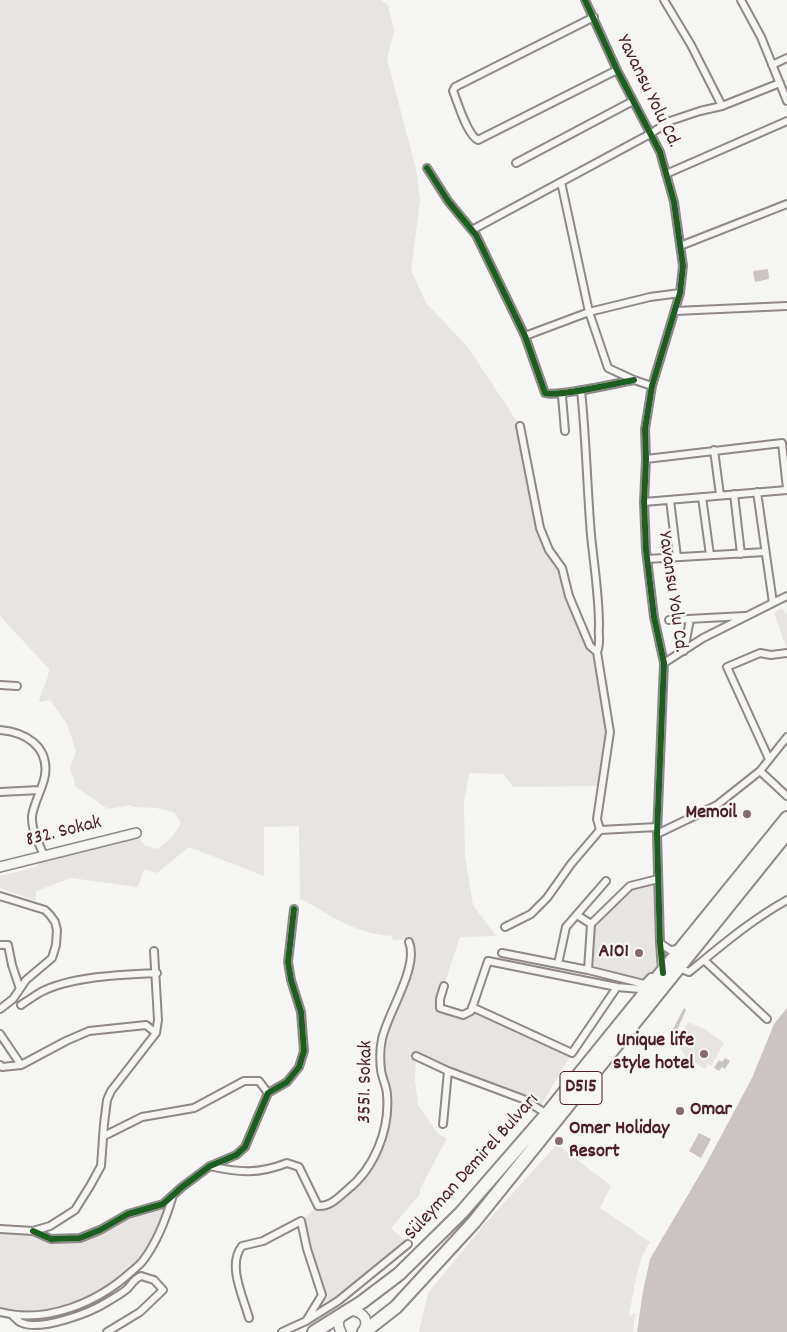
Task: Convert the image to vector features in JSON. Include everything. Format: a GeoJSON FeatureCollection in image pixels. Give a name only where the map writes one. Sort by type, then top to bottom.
{"type":"FeatureCollection","features":[{"type":"Feature","properties":{"kind":"highway","name":"Süleyman Demirel Bulvarı"},"geometry":{"type":"LineString","coordinates":[[314,1332],[379,1290],[420,1255],[465,1209],[547,1114],[662,967],[682,949],[787,818]]}},
{"type":"Feature","properties":{"kind":"highway","name":"Süleyman Demirel Bulvarı"},"geometry":{"type":"LineString","coordinates":[[367,1328],[396,1307],[474,1222],[787,833]]}},
{"type":"Feature","properties":{"kind":"street"},"geometry":{"type":"LineString","coordinates":[[664,0],[691,45],[722,106]]}},
{"type":"Feature","properties":{"kind":"street"},"geometry":{"type":"LineString","coordinates":[[742,0],[761,37],[787,101]]}},
{"type":"Feature","properties":{"kind":"street","name":"Yavansu Yolu Cd."},"geometry":{"type":"LineString","coordinates":[[587,1],[617,70],[660,152],[674,202],[683,266],[680,293],[652,386],[645,429],[644,502],[648,559],[654,617],[664,663],[657,830],[662,967]]}},
{"type":"Feature","properties":{"kind":"street"},"geometry":{"type":"LineString","coordinates":[[594,17],[455,87],[453,90],[466,124],[474,139],[478,140],[617,70]]}},
{"type":"Feature","properties":{"kind":"street"},"geometry":{"type":"LineString","coordinates":[[772,65],[787,58]]}},
{"type":"Feature","properties":{"kind":"street"},"geometry":{"type":"LineString","coordinates":[[472,230],[650,134],[670,121],[722,106],[780,83]]}},
{"type":"Feature","properties":{"kind":"street"},"geometry":{"type":"LineString","coordinates":[[516,163],[633,101]]}},
{"type":"Feature","properties":{"kind":"street"},"geometry":{"type":"LineString","coordinates":[[666,174],[787,121]]}},
{"type":"Feature","properties":{"kind":"street"},"geometry":{"type":"LineString","coordinates":[[427,168],[448,201],[472,230],[497,275],[525,336],[546,393],[582,390],[634,380]]}},
{"type":"Feature","properties":{"kind":"street"},"geometry":{"type":"LineString","coordinates":[[561,182],[589,312],[608,368],[652,386]]}},
{"type":"Feature","properties":{"kind":"street"},"geometry":{"type":"LineString","coordinates":[[680,246],[787,204]]}},
{"type":"Feature","properties":{"kind":"street"},"geometry":{"type":"LineString","coordinates":[[525,336],[589,312],[650,297],[680,293]]}},
{"type":"Feature","properties":{"kind":"street"},"geometry":{"type":"LineString","coordinates":[[675,310],[787,306]]}},
{"type":"Feature","properties":{"kind":"street"},"geometry":{"type":"LineString","coordinates":[[582,390],[592,536],[599,597],[598,630],[600,644],[597,652],[610,732],[597,819],[600,830]]}},
{"type":"Feature","properties":{"kind":"street"},"geometry":{"type":"LineString","coordinates":[[564,392],[562,396],[566,432]]}},
{"type":"Feature","properties":{"kind":"street"},"geometry":{"type":"LineString","coordinates":[[520,426],[540,528],[549,550],[562,568],[569,596],[590,646],[597,652]]}},
{"type":"Feature","properties":{"kind":"street"},"geometry":{"type":"LineString","coordinates":[[644,502],[787,490],[782,443],[646,459]]}},
{"type":"Feature","properties":{"kind":"street"},"geometry":{"type":"LineString","coordinates":[[714,450],[720,495]]}},
{"type":"Feature","properties":{"kind":"street"},"geometry":{"type":"LineString","coordinates":[[756,492],[773,603]]}},
{"type":"Feature","properties":{"kind":"street"},"geometry":{"type":"LineString","coordinates":[[734,494],[741,554]]}},
{"type":"Feature","properties":{"kind":"street"},"geometry":{"type":"LineString","coordinates":[[702,497],[710,555]]}},
{"type":"Feature","properties":{"kind":"street"},"geometry":{"type":"LineString","coordinates":[[670,500],[677,557]]}},
{"type":"Feature","properties":{"kind":"street"},"geometry":{"type":"LineString","coordinates":[[648,559],[765,552]]}},
{"type":"Feature","properties":{"kind":"street"},"geometry":{"type":"LineString","coordinates":[[664,663],[703,638],[787,596]]}},
{"type":"Feature","properties":{"kind":"street"},"geometry":{"type":"LineString","coordinates":[[669,620],[748,616]]}},
{"type":"Feature","properties":{"kind":"street"},"geometry":{"type":"LineString","coordinates":[[684,651],[690,619]]}},
{"type":"Feature","properties":{"kind":"street"},"geometry":{"type":"LineString","coordinates":[[769,758],[727,666],[760,653],[771,655],[787,653]]}},
{"type":"Feature","properties":{"kind":"street"},"geometry":{"type":"LineString","coordinates":[[0,685],[17,686]]}},
{"type":"Feature","properties":{"kind":"street"},"geometry":{"type":"LineString","coordinates":[[0,730],[12,731],[32,740],[44,757],[45,776],[32,815],[33,829],[44,856]]}},
{"type":"Feature","properties":{"kind":"street"},"geometry":{"type":"LineString","coordinates":[[505,927],[531,914],[547,898],[571,864],[600,830],[657,830],[717,805],[760,771],[787,737]]}},
{"type":"Feature","properties":{"kind":"street"},"geometry":{"type":"LineString","coordinates":[[760,771],[787,796]]}},
{"type":"Feature","properties":{"kind":"street"},"geometry":{"type":"LineString","coordinates":[[0,792],[39,790]]}},
{"type":"Feature","properties":{"kind":"street","name":"832. Sokak"},"geometry":{"type":"LineString","coordinates":[[0,867],[136,833]]}},
{"type":"Feature","properties":{"kind":"street"},"geometry":{"type":"LineString","coordinates":[[588,970],[591,924],[630,886],[658,879]]}},
{"type":"Feature","properties":{"kind":"street"},"geometry":{"type":"LineString","coordinates":[[558,964],[566,927],[606,881]]}},
{"type":"Feature","properties":{"kind":"street"},"geometry":{"type":"LineString","coordinates":[[0,896],[45,910],[55,922],[57,937],[52,958],[26,980],[13,999],[0,1009]]}},
{"type":"Feature","properties":{"kind":"street"},"geometry":{"type":"LineString","coordinates":[[679,968],[690,972],[744,927],[765,912],[787,900]]}},
{"type":"Feature","properties":{"kind":"street"},"geometry":{"type":"LineString","coordinates":[[33,1231],[51,1240],[80,1238],[100,1230],[128,1214],[163,1204],[210,1166],[236,1155],[245,1147],[268,1093],[286,1082],[299,1067],[304,1051],[301,1012],[291,980],[288,962],[294,909]]}},
{"type":"Feature","properties":{"kind":"street"},"geometry":{"type":"LineString","coordinates":[[577,915],[591,924]]}},
{"type":"Feature","properties":{"kind":"street","name":"3551. Sokak"},"geometry":{"type":"LineString","coordinates":[[210,1166],[231,1171],[256,1172],[288,1163],[299,1167],[318,1206],[324,1207],[351,1187],[366,1172],[382,1138],[387,1095],[381,1069],[382,1040],[411,963],[412,948],[409,942]]}},
{"type":"Feature","properties":{"kind":"street"},"geometry":{"type":"LineString","coordinates":[[660,943],[670,950],[682,949]]}},
{"type":"Feature","properties":{"kind":"street"},"geometry":{"type":"LineString","coordinates":[[0,945],[8,945],[20,989]]}},
{"type":"Feature","properties":{"kind":"street"},"geometry":{"type":"LineString","coordinates":[[0,1229],[33,1231],[50,1226],[75,1210],[90,1186],[101,1166],[107,1100],[111,1091],[156,1033],[158,1020],[157,973],[154,951]]}},
{"type":"Feature","properties":{"kind":"street"},"geometry":{"type":"LineString","coordinates":[[502,953],[588,970],[644,984]]}},
{"type":"Feature","properties":{"kind":"street"},"geometry":{"type":"LineString","coordinates":[[704,960],[767,1018]]}},
{"type":"Feature","properties":{"kind":"street"},"geometry":{"type":"LineString","coordinates":[[444,986],[440,999],[440,1008],[464,1015],[472,1007],[488,961],[617,987],[640,989],[662,967]]}},
{"type":"Feature","properties":{"kind":"street"},"geometry":{"type":"LineString","coordinates":[[21,1005],[42,992],[69,983],[108,976],[157,973]]}},
{"type":"Feature","properties":{"kind":"street"},"geometry":{"type":"LineString","coordinates":[[472,1007],[572,1053],[617,987]]}},
{"type":"Feature","properties":{"kind":"street"},"geometry":{"type":"LineString","coordinates":[[0,1064],[2,1067],[21,1065],[89,1031],[146,1025],[156,1033]]}},
{"type":"Feature","properties":{"kind":"street"},"geometry":{"type":"LineString","coordinates":[[0,1034],[21,1065]]}},
{"type":"Feature","properties":{"kind":"street"},"geometry":{"type":"LineString","coordinates":[[416,1056],[448,1071],[523,1099],[547,1114]]}},
{"type":"Feature","properties":{"kind":"street"},"geometry":{"type":"LineString","coordinates":[[443,1124],[448,1071]]}},
{"type":"Feature","properties":{"kind":"street"},"geometry":{"type":"LineString","coordinates":[[104,1136],[142,1117],[194,1108],[244,1081],[259,1082],[268,1093]]}},
{"type":"Feature","properties":{"kind":"street"},"geometry":{"type":"LineString","coordinates":[[0,1312],[13,1316],[65,1310],[94,1299],[122,1281],[142,1262],[158,1234],[174,1194]]}},
{"type":"Feature","properties":{"kind":"street"},"geometry":{"type":"LineString","coordinates":[[248,1318],[237,1274],[235,1262],[237,1253],[242,1246],[263,1241],[301,1221],[307,1249],[322,1295],[306,1321]]}},
{"type":"Feature","properties":{"kind":"street"},"geometry":{"type":"LineString","coordinates":[[45,1228],[45,1237]]}},
{"type":"Feature","properties":{"kind":"street"},"geometry":{"type":"LineString","coordinates":[[282,1332],[306,1321],[338,1301],[408,1244]]}},
{"type":"Feature","properties":{"kind":"street"},"geometry":{"type":"LineString","coordinates":[[13,1316],[20,1323],[31,1325],[82,1315],[107,1302],[141,1276],[154,1280],[163,1290],[140,1312],[107,1332]]}},
{"type":"Feature","properties":{"kind":"street"},"geometry":{"type":"LineString","coordinates":[[341,1332],[338,1323],[340,1318],[344,1313],[352,1310],[357,1311],[367,1328]]}},
{"type":"Feature","properties":{"kind":"shaded area"},"geometry":{"type":"Polygon","coordinates":[[[0,0],[381,0],[388,5],[394,31],[387,59],[416,169],[420,201],[411,270],[426,303],[467,346],[520,426],[540,528],[562,568],[590,646],[597,652],[609,718],[602,786],[513,787],[503,774],[469,773],[464,802],[465,856],[473,905],[496,936],[460,937],[444,986],[440,1008],[463,1015],[472,1007],[572,1053],[539,1109],[416,1056],[415,1081],[418,1105],[438,1134],[447,1138],[420,1189],[420,1194],[391,1228],[408,1244],[338,1301],[306,1321],[322,1295],[301,1221],[318,1206],[325,1207],[351,1187],[378,1149],[386,1112],[381,1069],[381,1040],[406,979],[413,977],[410,939],[393,940],[392,936],[362,930],[344,923],[300,899],[299,826],[264,827],[264,876],[189,847],[157,873],[144,869],[138,887],[71,878],[36,891],[36,901],[0,888],[0,876],[36,867],[44,856],[136,833],[145,846],[158,849],[173,836],[181,823],[174,812],[156,808],[134,807],[130,805],[108,809],[76,787],[70,768],[76,751],[67,724],[50,700],[39,702],[48,678],[49,669],[0,616],[0,0]]]}},
{"type":"Feature","properties":{"kind":"shaded area"},"geometry":{"type":"Polygon","coordinates":[[[768,269],[769,279],[755,282],[753,271],[768,269]]]}},
{"type":"Feature","properties":{"kind":"shaded area"},"geometry":{"type":"Polygon","coordinates":[[[781,608],[787,614],[787,650],[774,613],[781,608]]]}},
{"type":"Feature","properties":{"kind":"shaded area"},"geometry":{"type":"Polygon","coordinates":[[[658,879],[659,968],[644,984],[588,970],[591,924],[630,886],[658,879]]]}},
{"type":"Feature","properties":{"kind":"shaded area"},"geometry":{"type":"Polygon","coordinates":[[[684,1008],[686,1010],[673,1039],[669,1037],[684,1008]]]}},
{"type":"Feature","properties":{"kind":"shaded area"},"geometry":{"type":"Polygon","coordinates":[[[787,1008],[787,1332],[637,1332],[650,1259],[705,1166],[752,1078],[774,1024],[787,1008]]]}},
{"type":"Feature","properties":{"kind":"shaded area"},"geometry":{"type":"Polygon","coordinates":[[[688,1022],[706,1030],[724,1043],[711,1066],[708,1064],[705,1069],[687,1058],[677,1043],[688,1022]]]}},
{"type":"Feature","properties":{"kind":"shaded area"},"geometry":{"type":"Polygon","coordinates":[[[725,1058],[730,1061],[725,1069],[722,1067],[719,1071],[714,1068],[719,1060],[722,1062],[725,1058]]]}},
{"type":"Feature","properties":{"kind":"shaded area"},"geometry":{"type":"Polygon","coordinates":[[[699,1133],[711,1139],[701,1158],[689,1151],[699,1133]]]}},
{"type":"Feature","properties":{"kind":"shaded area"},"geometry":{"type":"Polygon","coordinates":[[[557,1144],[611,1186],[600,1208],[650,1242],[645,1250],[634,1288],[629,1316],[635,1313],[633,1332],[419,1332],[428,1293],[484,1225],[557,1144]]]}},
{"type":"Feature","properties":{"kind":"shaded area"},"geometry":{"type":"Polygon","coordinates":[[[174,1194],[142,1262],[94,1299],[34,1315],[0,1312],[0,1229],[33,1231],[51,1239],[80,1238],[128,1214],[163,1204],[174,1194]]]}},
{"type":"Feature","properties":{"kind":"cycle path"},"geometry":{"type":"LineString","coordinates":[[585,0],[617,70],[660,152],[674,202],[683,266],[680,293],[652,386],[645,429],[644,502],[646,550],[654,617],[664,663],[657,834],[660,943],[663,973]]}},
{"type":"Feature","properties":{"kind":"cycle path"},"geometry":{"type":"LineString","coordinates":[[427,168],[448,201],[476,235],[525,336],[545,393],[562,393],[634,380]]}},
{"type":"Feature","properties":{"kind":"cycle path"},"geometry":{"type":"LineString","coordinates":[[33,1231],[51,1239],[80,1238],[100,1230],[128,1214],[163,1204],[210,1166],[236,1155],[245,1147],[268,1093],[287,1082],[299,1067],[304,1051],[301,1012],[291,980],[288,962],[294,909]]}},
{"type":"Feature","properties":{"kind":"place","name":"Memoil"},"geometry":{"type":"Point","coordinates":[747,814]}},
{"type":"Feature","properties":{"kind":"place","name":"A101"},"geometry":{"type":"Point","coordinates":[639,953]}},
{"type":"Feature","properties":{"kind":"place","name":"Unique life style hotel"},"geometry":{"type":"Point","coordinates":[704,1054]}},
{"type":"Feature","properties":{"kind":"place","name":"Omar"},"geometry":{"type":"Point","coordinates":[680,1111]}},
{"type":"Feature","properties":{"kind":"place","name":"Omer Holiday Resort"},"geometry":{"type":"Point","coordinates":[559,1141]}}]}
